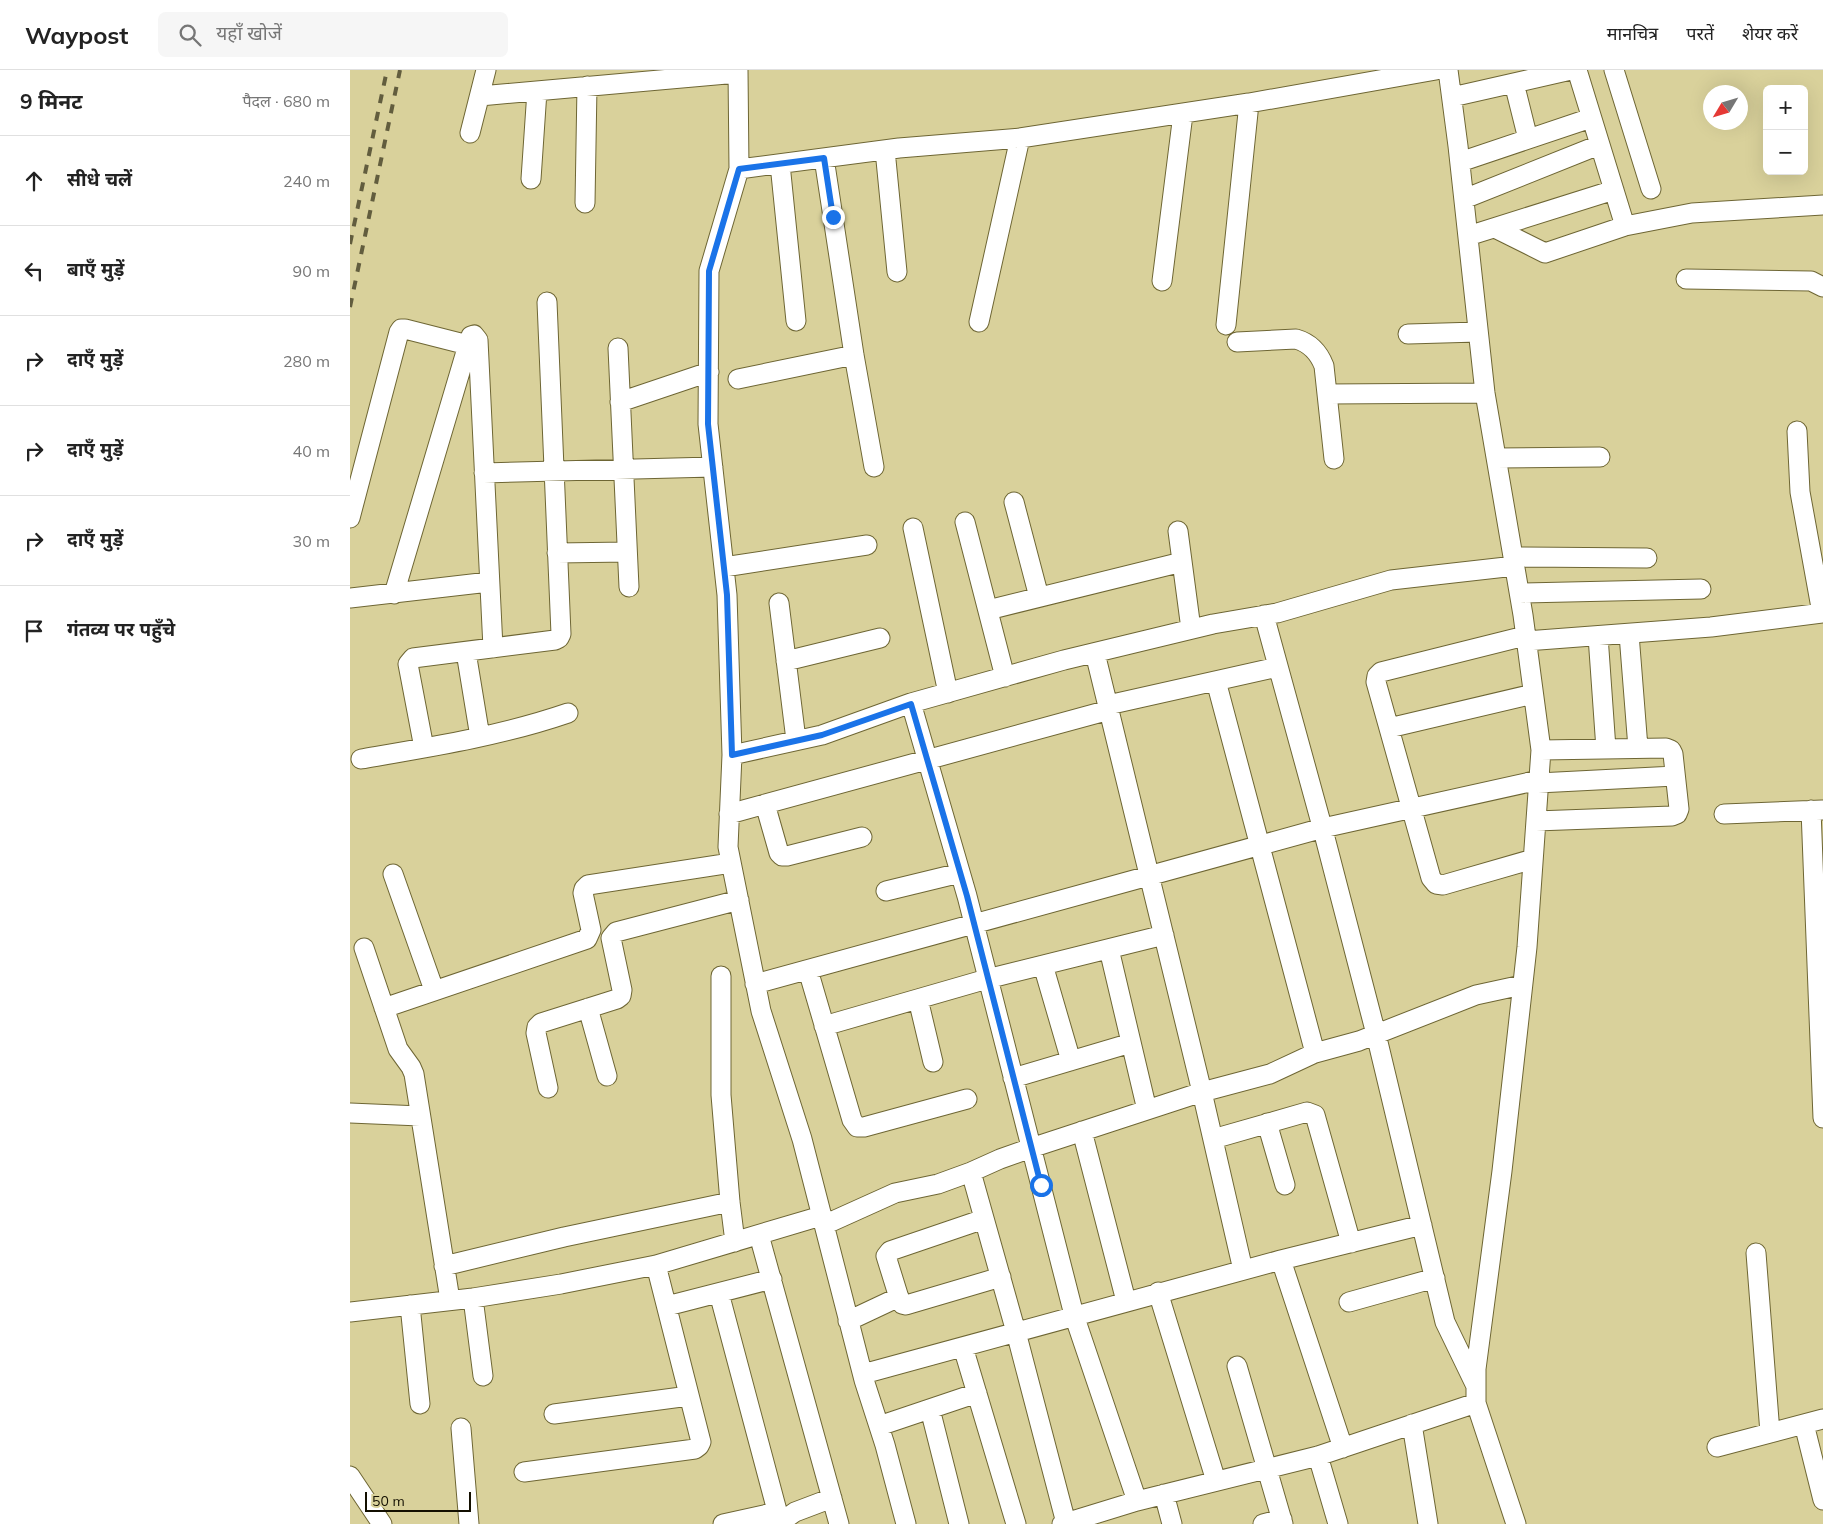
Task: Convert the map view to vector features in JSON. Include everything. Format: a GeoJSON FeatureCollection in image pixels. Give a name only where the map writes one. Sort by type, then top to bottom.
{"type":"FeatureCollection","features":[{"type":"Feature","properties":{"kind":"street"},"geometry":{"type":"LineString","coordinates":[[470,132],[486,70]]}},
{"type":"Feature","properties":{"kind":"street"},"geometry":{"type":"LineString","coordinates":[[739,169],[885,150],[1020,138],[1183,114],[1436,70]]}},
{"type":"Feature","properties":{"kind":"street"},"geometry":{"type":"LineString","coordinates":[[1448,70],[1485,393],[1520,593],[1541,750],[1522,985],[1502,1172],[1476,1369],[1476,1395]]}},
{"type":"Feature","properties":{"kind":"street"},"geometry":{"type":"LineString","coordinates":[[1452,97],[1571,70]]}},
{"type":"Feature","properties":{"kind":"street"},"geometry":{"type":"LineString","coordinates":[[1577,70],[1625,226]]}},
{"type":"Feature","properties":{"kind":"street"},"geometry":{"type":"LineString","coordinates":[[1614,70],[1651,189]]}},
{"type":"Feature","properties":{"kind":"street"},"geometry":{"type":"LineString","coordinates":[[480,96],[738,71],[739,169],[709,271],[708,424],[727,595],[732,755],[728,847],[761,1011],[802,1139],[848,1321],[906,1524]]}},
{"type":"Feature","properties":{"kind":"street"},"geometry":{"type":"LineString","coordinates":[[1514,83],[1528,139]]}},
{"type":"Feature","properties":{"kind":"street"},"geometry":{"type":"LineString","coordinates":[[585,203],[587,86]]}},
{"type":"Feature","properties":{"kind":"street"},"geometry":{"type":"LineString","coordinates":[[531,179],[537,91]]}},
{"type":"Feature","properties":{"kind":"street"},"geometry":{"type":"LineString","coordinates":[[1226,326],[1249,103]]}},
{"type":"Feature","properties":{"kind":"street"},"geometry":{"type":"LineString","coordinates":[[1162,281],[1183,114]]}},
{"type":"Feature","properties":{"kind":"street"},"geometry":{"type":"LineString","coordinates":[[1460,162],[1591,118]]}},
{"type":"Feature","properties":{"kind":"street"},"geometry":{"type":"LineString","coordinates":[[979,322],[1020,138]]}},
{"type":"Feature","properties":{"kind":"street"},"geometry":{"type":"LineString","coordinates":[[1464,199],[1599,145]]}},
{"type":"Feature","properties":{"kind":"street"},"geometry":{"type":"LineString","coordinates":[[885,150],[897,272]]}},
{"type":"Feature","properties":{"kind":"street"},"geometry":{"type":"LineString","coordinates":[[824,158],[854,355],[874,467]]}},
{"type":"Feature","properties":{"kind":"street"},"geometry":{"type":"LineString","coordinates":[[780,164],[796,320]]}},
{"type":"Feature","properties":{"kind":"street"},"geometry":{"type":"LineString","coordinates":[[1468,236],[1614,190]]}},
{"type":"Feature","properties":{"kind":"street"},"geometry":{"type":"LineString","coordinates":[[1495,228],[1545,253],[1625,226],[1700,212],[1823,206]]}},
{"type":"Feature","properties":{"kind":"street"},"geometry":{"type":"LineString","coordinates":[[1686,279],[1812,281],[1823,287]]}},
{"type":"Feature","properties":{"kind":"street"},"geometry":{"type":"LineString","coordinates":[[424,748],[408,664],[413,658],[555,640],[561,634],[547,302]]}},
{"type":"Feature","properties":{"kind":"street"},"geometry":{"type":"LineString","coordinates":[[350,518],[401,329],[468,345]]}},
{"type":"Feature","properties":{"kind":"street"},"geometry":{"type":"LineString","coordinates":[[1408,334],[1478,332]]}},
{"type":"Feature","properties":{"kind":"street"},"geometry":{"type":"LineString","coordinates":[[394,594],[468,345],[471,336],[474,335],[477,337],[493,648]]}},
{"type":"Feature","properties":{"kind":"street"},"geometry":{"type":"LineString","coordinates":[[1237,342],[1296,339],[1310,346],[1322,359],[1334,459]]}},
{"type":"Feature","properties":{"kind":"street"},"geometry":{"type":"LineString","coordinates":[[618,348],[629,587]]}},
{"type":"Feature","properties":{"kind":"street"},"geometry":{"type":"LineString","coordinates":[[738,378],[854,355]]}},
{"type":"Feature","properties":{"kind":"street"},"geometry":{"type":"LineString","coordinates":[[620,402],[708,372]]}},
{"type":"Feature","properties":{"kind":"street"},"geometry":{"type":"LineString","coordinates":[[1327,394],[1485,393]]}},
{"type":"Feature","properties":{"kind":"street"},"geometry":{"type":"LineString","coordinates":[[1533,859],[1443,885],[1436,884],[1431,878],[1376,682],[1377,676],[1381,672],[1526,639],[1629,634],[1711,627],[1817,614],[1800,492],[1797,431]]}},
{"type":"Feature","properties":{"kind":"street"},"geometry":{"type":"LineString","coordinates":[[1496,458],[1600,457]]}},
{"type":"Feature","properties":{"kind":"street"},"geometry":{"type":"LineString","coordinates":[[484,473],[713,468]]}},
{"type":"Feature","properties":{"kind":"street"},"geometry":{"type":"LineString","coordinates":[[1014,502],[1039,597]]}},
{"type":"Feature","properties":{"kind":"street"},"geometry":{"type":"LineString","coordinates":[[965,522],[1005,677]]}},
{"type":"Feature","properties":{"kind":"street"},"geometry":{"type":"LineString","coordinates":[[913,528],[948,693]]}},
{"type":"Feature","properties":{"kind":"street"},"geometry":{"type":"LineString","coordinates":[[1178,531],[1191,629]]}},
{"type":"Feature","properties":{"kind":"street"},"geometry":{"type":"LineString","coordinates":[[724,567],[867,545]]}},
{"type":"Feature","properties":{"kind":"street"},"geometry":{"type":"LineString","coordinates":[[557,553],[627,552]]}},
{"type":"Feature","properties":{"kind":"street"},"geometry":{"type":"LineString","coordinates":[[732,755],[822,735],[911,704],[1095,653],[1191,629],[1277,613],[1391,580],[1514,561],[1647,558]]}},
{"type":"Feature","properties":{"kind":"street"},"geometry":{"type":"LineString","coordinates":[[988,610],[1182,562]]}},
{"type":"Feature","properties":{"kind":"street"},"geometry":{"type":"LineString","coordinates":[[350,598],[489,582]]}},
{"type":"Feature","properties":{"kind":"street"},"geometry":{"type":"LineString","coordinates":[[1520,593],[1701,589]]}},
{"type":"Feature","properties":{"kind":"street"},"geometry":{"type":"LineString","coordinates":[[779,603],[796,740]]}},
{"type":"Feature","properties":{"kind":"street"},"geometry":{"type":"LineString","coordinates":[[1264,615],[1323,828],[1376,1034],[1445,1322],[1476,1395],[1516,1524]]}},
{"type":"Feature","properties":{"kind":"street"},"geometry":{"type":"LineString","coordinates":[[1629,634],[1638,748]]}},
{"type":"Feature","properties":{"kind":"street"},"geometry":{"type":"LineString","coordinates":[[1598,636],[1606,749]]}},
{"type":"Feature","properties":{"kind":"street"},"geometry":{"type":"LineString","coordinates":[[786,661],[880,638]]}},
{"type":"Feature","properties":{"kind":"street"},"geometry":{"type":"LineString","coordinates":[[466,652],[480,737]]}},
{"type":"Feature","properties":{"kind":"street"},"geometry":{"type":"LineString","coordinates":[[1095,653],[1202,1092],[1243,1270]]}},
{"type":"Feature","properties":{"kind":"street"},"geometry":{"type":"LineString","coordinates":[[729,814],[928,761],[1109,708],[1278,667]]}},
{"type":"Feature","properties":{"kind":"street"},"geometry":{"type":"LineString","coordinates":[[1216,681],[1316,1052]]}},
{"type":"Feature","properties":{"kind":"street"},"geometry":{"type":"LineString","coordinates":[[1389,728],[1533,694]]}},
{"type":"Feature","properties":{"kind":"street"},"geometry":{"type":"LineString","coordinates":[[911,704],[974,925],[1074,1315],[1137,1501]]}},
{"type":"Feature","properties":{"kind":"street"},"geometry":{"type":"LineString","coordinates":[[361,759],[480,737],[529,726],[568,713]]}},
{"type":"Feature","properties":{"kind":"street"},"geometry":{"type":"LineString","coordinates":[[1536,821],[1672,816],[1677,814],[1679,808],[1671,750],[1666,748],[1638,748],[1541,750]]}},
{"type":"Feature","properties":{"kind":"street"},"geometry":{"type":"LineString","coordinates":[[755,984],[1260,847],[1323,828],[1539,782],[1675,776]]}},
{"type":"Feature","properties":{"kind":"street"},"geometry":{"type":"LineString","coordinates":[[765,804],[779,853],[782,856],[862,837]]}},
{"type":"Feature","properties":{"kind":"street"},"geometry":{"type":"LineString","coordinates":[[1724,814],[1817,810],[1823,1118]]}},
{"type":"Feature","properties":{"kind":"street"},"geometry":{"type":"LineString","coordinates":[[384,1008],[586,939],[591,930],[583,893],[584,888],[588,885],[731,863]]}},
{"type":"Feature","properties":{"kind":"street"},"geometry":{"type":"LineString","coordinates":[[886,891],[960,873]]}},
{"type":"Feature","properties":{"kind":"street"},"geometry":{"type":"LineString","coordinates":[[393,874],[434,990]]}},
{"type":"Feature","properties":{"kind":"street"},"geometry":{"type":"LineString","coordinates":[[548,1088],[536,1032],[537,1027],[542,1023],[617,999],[621,996],[622,990],[611,938],[616,932],[739,900]]}},
{"type":"Feature","properties":{"kind":"street"},"geometry":{"type":"LineString","coordinates":[[824,1026],[987,979],[1164,934]]}},
{"type":"Feature","properties":{"kind":"street"},"geometry":{"type":"LineString","coordinates":[[364,948],[398,1049],[414,1074],[450,1300]]}},
{"type":"Feature","properties":{"kind":"street"},"geometry":{"type":"LineString","coordinates":[[1108,948],[1147,1110]]}},
{"type":"Feature","properties":{"kind":"street"},"geometry":{"type":"LineString","coordinates":[[1043,965],[1071,1061]]}},
{"type":"Feature","properties":{"kind":"street"},"geometry":{"type":"LineString","coordinates":[[808,970],[852,1120],[857,1127],[864,1128],[967,1099]]}},
{"type":"Feature","properties":{"kind":"street"},"geometry":{"type":"LineString","coordinates":[[721,976],[721,1096],[735,1242]]}},
{"type":"Feature","properties":{"kind":"street"},"geometry":{"type":"LineString","coordinates":[[350,1312],[472,1298],[561,1284],[656,1265],[759,1235],[822,1220],[895,1193],[938,1184],[1000,1159],[1082,1131],[1202,1092],[1270,1074],[1316,1052],[1359,1041],[1476,994],[1522,985]]}},
{"type":"Feature","properties":{"kind":"street"},"geometry":{"type":"LineString","coordinates":[[918,999],[933,1062]]}},
{"type":"Feature","properties":{"kind":"street"},"geometry":{"type":"LineString","coordinates":[[588,1008],[607,1076]]}},
{"type":"Feature","properties":{"kind":"street"},"geometry":{"type":"LineString","coordinates":[[1013,1078],[1131,1043]]}},
{"type":"Feature","properties":{"kind":"street"},"geometry":{"type":"LineString","coordinates":[[1213,1139],[1307,1112],[1315,1115],[1351,1243]]}},
{"type":"Feature","properties":{"kind":"street"},"geometry":{"type":"LineString","coordinates":[[350,1113],[420,1116]]}},
{"type":"Feature","properties":{"kind":"street"},"geometry":{"type":"LineString","coordinates":[[1267,1123],[1285,1185]]}},
{"type":"Feature","properties":{"kind":"street"},"geometry":{"type":"LineString","coordinates":[[1082,1131],[1126,1301]]}},
{"type":"Feature","properties":{"kind":"street"},"geometry":{"type":"LineString","coordinates":[[971,1172],[1016,1332],[1064,1523],[1117,1516],[1137,1501],[1318,1456],[1412,1424],[1476,1395]]}},
{"type":"Feature","properties":{"kind":"street"},"geometry":{"type":"LineString","coordinates":[[444,1266],[564,1237],[730,1202]]}},
{"type":"Feature","properties":{"kind":"street"},"geometry":{"type":"LineString","coordinates":[[984,1219],[890,1251],[886,1256],[902,1304],[1001,1277]]}},
{"type":"Feature","properties":{"kind":"street"},"geometry":{"type":"LineString","coordinates":[[863,1374],[1158,1292],[1422,1225]]}},
{"type":"Feature","properties":{"kind":"street"},"geometry":{"type":"LineString","coordinates":[[759,1235],[840,1524]]}},
{"type":"Feature","properties":{"kind":"street"},"geometry":{"type":"LineString","coordinates":[[1756,1252],[1770,1433]]}},
{"type":"Feature","properties":{"kind":"street"},"geometry":{"type":"LineString","coordinates":[[1281,1260],[1343,1448]]}},
{"type":"Feature","properties":{"kind":"street"},"geometry":{"type":"LineString","coordinates":[[524,1472],[695,1449],[699,1446],[700,1442],[656,1265]]}},
{"type":"Feature","properties":{"kind":"street"},"geometry":{"type":"LineString","coordinates":[[1349,1302],[1435,1278]]}},
{"type":"Feature","properties":{"kind":"street"},"geometry":{"type":"LineString","coordinates":[[666,1306],[772,1279]]}},
{"type":"Feature","properties":{"kind":"street"},"geometry":{"type":"LineString","coordinates":[[1158,1292],[1216,1481]]}},
{"type":"Feature","properties":{"kind":"street"},"geometry":{"type":"LineString","coordinates":[[719,1293],[778,1519]]}},
{"type":"Feature","properties":{"kind":"street"},"geometry":{"type":"LineString","coordinates":[[848,1321],[899,1297]]}},
{"type":"Feature","properties":{"kind":"street"},"geometry":{"type":"LineString","coordinates":[[472,1298],[483,1376]]}},
{"type":"Feature","properties":{"kind":"street"},"geometry":{"type":"LineString","coordinates":[[410,1305],[420,1404]]}},
{"type":"Feature","properties":{"kind":"street"},"geometry":{"type":"LineString","coordinates":[[963,1347],[1016,1524]]}},
{"type":"Feature","properties":{"kind":"street"},"geometry":{"type":"LineString","coordinates":[[1238,1366],[1282,1522],[1263,1524]]}},
{"type":"Feature","properties":{"kind":"street"},"geometry":{"type":"LineString","coordinates":[[879,1426],[977,1393]]}},
{"type":"Feature","properties":{"kind":"street"},"geometry":{"type":"LineString","coordinates":[[554,1414],[689,1396]]}},
{"type":"Feature","properties":{"kind":"street"},"geometry":{"type":"LineString","coordinates":[[930,1409],[959,1524]]}},
{"type":"Feature","properties":{"kind":"street"},"geometry":{"type":"LineString","coordinates":[[1717,1447],[1823,1419]]}},
{"type":"Feature","properties":{"kind":"street"},"geometry":{"type":"LineString","coordinates":[[1412,1424],[1428,1524]]}},
{"type":"Feature","properties":{"kind":"street"},"geometry":{"type":"LineString","coordinates":[[1804,1424],[1822,1492]]}},
{"type":"Feature","properties":{"kind":"street"},"geometry":{"type":"LineString","coordinates":[[461,1428],[469,1524]]}},
{"type":"Feature","properties":{"kind":"street"},"geometry":{"type":"LineString","coordinates":[[1318,1456],[1338,1524]]}},
{"type":"Feature","properties":{"kind":"street"},"geometry":{"type":"LineString","coordinates":[[350,1476],[382,1524]]}},
{"type":"Feature","properties":{"kind":"street"},"geometry":{"type":"LineString","coordinates":[[1164,1494],[1172,1524]]}},
{"type":"Feature","properties":{"kind":"street"},"geometry":{"type":"LineString","coordinates":[[722,1524],[778,1519],[832,1498]]}},
{"type":"Feature","properties":{"kind":"railway"},"geometry":{"type":"LineString","coordinates":[[350,244],[387,70]]}},
{"type":"Feature","properties":{"kind":"railway"},"geometry":{"type":"LineString","coordinates":[[350,307],[400,70]]}},
{"type":"Feature","properties":{"kind":"route"},"geometry":{"type":"LineString","coordinates":[[833,217],[824,158],[739,169],[709,271],[708,424],[727,595],[732,755],[822,735],[911,704],[967,896],[1041,1185]]}}]}
